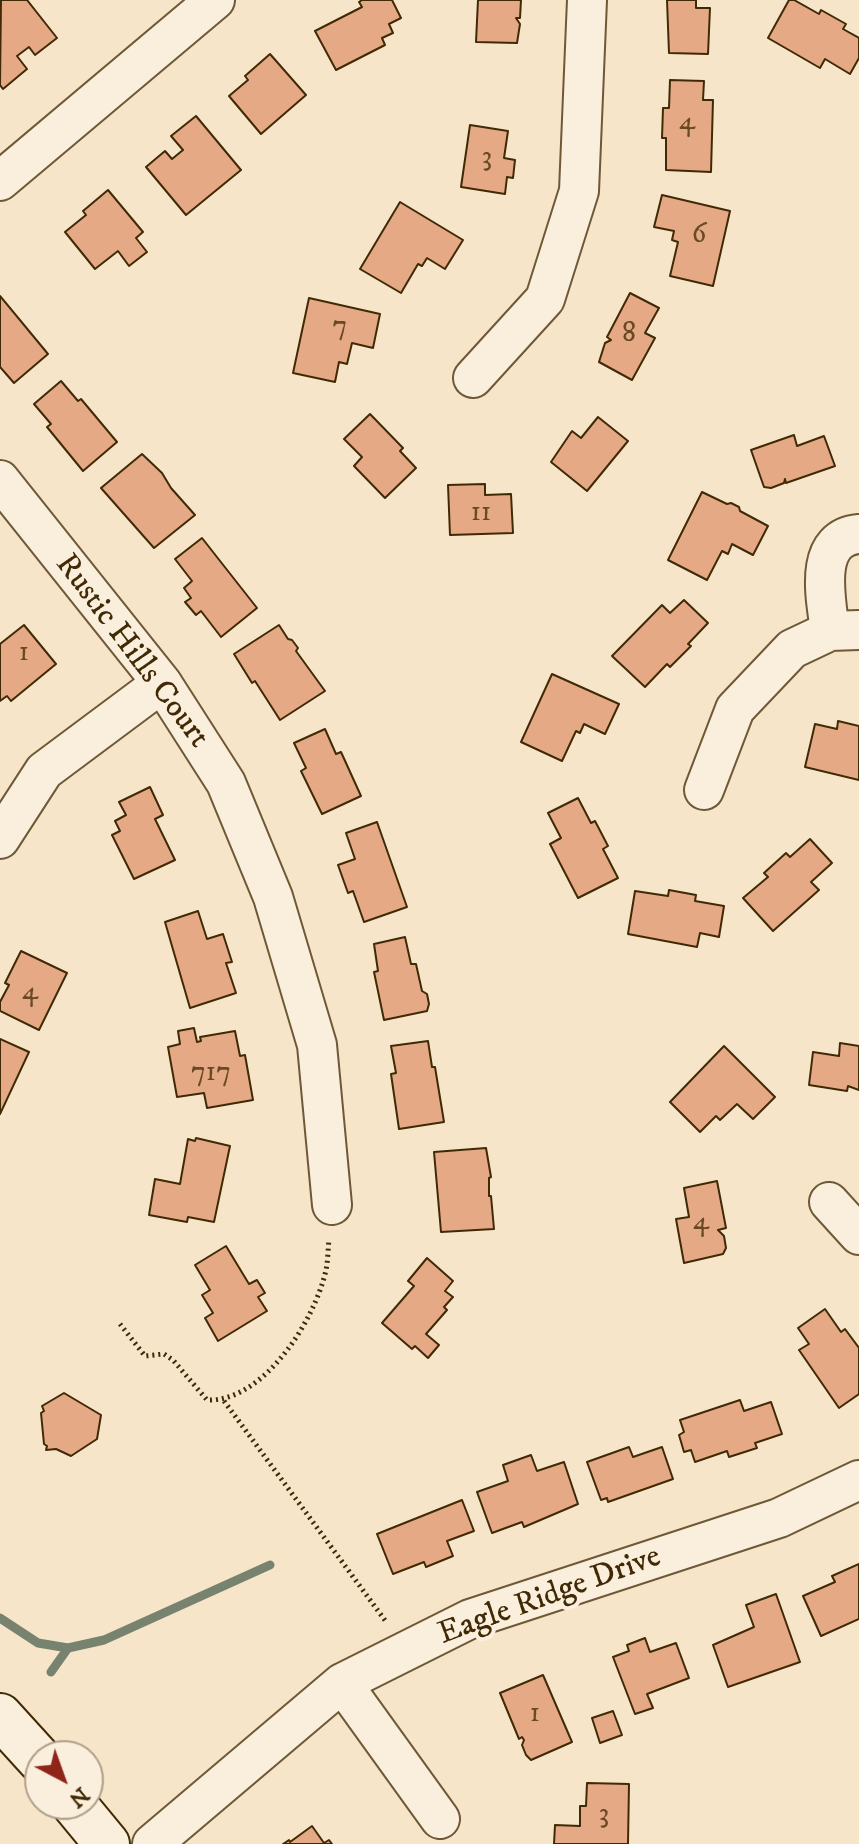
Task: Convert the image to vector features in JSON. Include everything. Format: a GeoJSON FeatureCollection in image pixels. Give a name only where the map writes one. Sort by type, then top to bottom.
{"type":"FeatureCollection","features":[{"type":"Feature","properties":{"kind":"main road"},"geometry":{"type":"LineString","coordinates":[[0,1716],[24,1742]]}},
{"type":"Feature","properties":{"kind":"main road"},"geometry":{"type":"LineString","coordinates":[[87,1820],[107,1844]]}},
{"type":"Feature","properties":{"kind":"street"},"geometry":{"type":"LineString","coordinates":[[0,181],[215,0]]}},
{"type":"Feature","properties":{"kind":"street"},"geometry":{"type":"LineString","coordinates":[[473,378],[545,299],[579,191],[587,0]]}},
{"type":"Feature","properties":{"kind":"street","name":"Rustic Hills Court"},"geometry":{"type":"LineString","coordinates":[[0,480],[162,683],[226,783],[273,897],[317,1045],[332,1205]]}},
{"type":"Feature","properties":{"kind":"street"},"geometry":{"type":"LineString","coordinates":[[704,790],[735,709],[792,649],[845,631],[825,584],[826,566],[833,547],[843,538],[859,534]]}},
{"type":"Feature","properties":{"kind":"street"},"geometry":{"type":"LineString","coordinates":[[0,839],[44,771],[162,683]]}},
{"type":"Feature","properties":{"kind":"street"},"geometry":{"type":"LineString","coordinates":[[829,1202],[859,1235]]}},
{"type":"Feature","properties":{"kind":"street","name":"Eagle Ridge Drive"},"geometry":{"type":"LineString","coordinates":[[152,1844],[342,1683],[470,1619],[779,1518],[859,1480]]}},
{"type":"Feature","properties":{"kind":"street"},"geometry":{"type":"LineString","coordinates":[[342,1683],[440,1819]]}},
{"type":"Feature","properties":{"kind":"path"},"geometry":{"type":"LineString","coordinates":[[120,1324],[145,1356],[164,1354],[173,1360],[207,1400],[224,1401],[247,1389],[280,1359],[306,1322],[326,1271],[332,1205]]}},
{"type":"Feature","properties":{"kind":"path"},"geometry":{"type":"LineString","coordinates":[[224,1401],[388,1624]]}},
{"type":"Feature","properties":{"kind":"building"},"geometry":{"type":"Polygon","coordinates":[[[1,0],[27,0],[57,38],[35,55],[29,47],[17,56],[27,69],[3,89],[0,85],[1,0]]]}},
{"type":"Feature","properties":{"kind":"building"},"geometry":{"type":"Polygon","coordinates":[[[392,0],[401,18],[389,24],[393,33],[382,38],[385,45],[336,70],[315,31],[362,7],[359,2],[392,0]]]}},
{"type":"Feature","properties":{"kind":"building"},"geometry":{"type":"Polygon","coordinates":[[[478,0],[521,0],[520,18],[516,18],[520,24],[517,43],[476,42],[478,0]]]}},
{"type":"Feature","properties":{"kind":"building"},"geometry":{"type":"Polygon","coordinates":[[[667,0],[696,0],[696,8],[710,8],[708,54],[669,53],[667,0]]]}},
{"type":"Feature","properties":{"kind":"building"},"geometry":{"type":"Polygon","coordinates":[[[789,0],[819,14],[821,10],[846,24],[843,29],[859,38],[859,58],[850,74],[825,59],[820,68],[768,38],[789,0]]]}},
{"type":"Feature","properties":{"kind":"building"},"geometry":{"type":"Polygon","coordinates":[[[270,54],[306,95],[261,134],[229,96],[248,80],[245,76],[270,54]]]}},
{"type":"Feature","properties":{"kind":"building"},"geometry":{"type":"Polygon","coordinates":[[[670,80],[704,81],[703,100],[713,100],[711,172],[666,170],[666,138],[662,138],[663,108],[669,108],[670,80]]]}},
{"type":"Feature","properties":{"kind":"building"},"geometry":{"type":"Polygon","coordinates":[[[196,116],[241,170],[186,215],[146,167],[165,151],[172,159],[183,150],[171,136],[196,116]]]}},
{"type":"Feature","properties":{"kind":"building"},"geometry":{"type":"Polygon","coordinates":[[[470,125],[508,131],[504,158],[515,160],[513,178],[507,177],[505,194],[461,187],[470,125]]]}},
{"type":"Feature","properties":{"kind":"building"},"geometry":{"type":"Polygon","coordinates":[[[108,190],[143,232],[136,238],[147,252],[129,266],[118,251],[95,269],[65,232],[86,215],[83,211],[108,190]]]}},
{"type":"Feature","properties":{"kind":"building"},"geometry":{"type":"Polygon","coordinates":[[[662,195],[730,211],[713,286],[670,276],[678,242],[672,240],[674,231],[654,227],[662,195]]]}},
{"type":"Feature","properties":{"kind":"building"},"geometry":{"type":"Polygon","coordinates":[[[400,202],[463,240],[445,269],[427,258],[422,266],[418,264],[401,293],[360,269],[400,202]]]}},
{"type":"Feature","properties":{"kind":"building"},"geometry":{"type":"Polygon","coordinates":[[[630,293],[659,308],[645,333],[655,338],[632,380],[599,362],[605,343],[611,340],[607,337],[630,293]]]}},
{"type":"Feature","properties":{"kind":"building"},"geometry":{"type":"Polygon","coordinates":[[[0,296],[48,354],[14,383],[0,367],[0,296]]]}},
{"type":"Feature","properties":{"kind":"building"},"geometry":{"type":"Polygon","coordinates":[[[309,298],[380,314],[373,348],[352,343],[347,364],[339,362],[335,382],[293,373],[309,298]]]}},
{"type":"Feature","properties":{"kind":"building"},"geometry":{"type":"Polygon","coordinates":[[[61,381],[78,401],[81,399],[117,442],[83,471],[47,427],[51,424],[34,404],[61,381]]]}},
{"type":"Feature","properties":{"kind":"building"},"geometry":{"type":"Polygon","coordinates":[[[370,414],[403,448],[400,451],[416,468],[385,498],[354,466],[362,457],[344,439],[370,414]]]}},
{"type":"Feature","properties":{"kind":"building"},"geometry":{"type":"Polygon","coordinates":[[[598,417],[628,441],[587,491],[551,462],[572,431],[581,438],[598,417]]]}},
{"type":"Feature","properties":{"kind":"building"},"geometry":{"type":"Polygon","coordinates":[[[794,435],[797,446],[824,436],[835,466],[786,483],[785,479],[784,483],[771,488],[764,487],[751,450],[794,435]]]}},
{"type":"Feature","properties":{"kind":"building"},"geometry":{"type":"Polygon","coordinates":[[[142,454],[162,473],[195,515],[154,548],[101,488],[142,454]]]}},
{"type":"Feature","properties":{"kind":"building"},"geometry":{"type":"Polygon","coordinates":[[[485,484],[485,495],[511,494],[513,533],[450,535],[448,485],[485,484]]]}},
{"type":"Feature","properties":{"kind":"building"},"geometry":{"type":"Polygon","coordinates":[[[702,492],[739,507],[740,511],[768,526],[753,555],[732,544],[728,554],[722,551],[707,580],[668,560],[702,492]]]}},
{"type":"Feature","properties":{"kind":"building"},"geometry":{"type":"Polygon","coordinates":[[[202,538],[257,608],[221,637],[201,611],[196,615],[185,602],[191,598],[184,588],[192,581],[175,559],[202,538]]]}},
{"type":"Feature","properties":{"kind":"building"},"geometry":{"type":"Polygon","coordinates":[[[684,600],[708,623],[688,644],[691,646],[670,667],[667,664],[645,687],[612,656],[662,605],[670,613],[684,600]]]}},
{"type":"Feature","properties":{"kind":"building"},"geometry":{"type":"Polygon","coordinates":[[[24,625],[56,664],[11,701],[7,696],[0,701],[0,644],[24,625]]]}},
{"type":"Feature","properties":{"kind":"building"},"geometry":{"type":"Polygon","coordinates":[[[279,625],[298,648],[296,651],[325,691],[280,720],[234,654],[279,625]]]}},
{"type":"Feature","properties":{"kind":"building"},"geometry":{"type":"Polygon","coordinates":[[[552,674],[619,704],[605,734],[584,724],[580,733],[576,731],[562,761],[521,742],[552,674]]]}},
{"type":"Feature","properties":{"kind":"building"},"geometry":{"type":"Polygon","coordinates":[[[838,721],[859,726],[859,780],[805,767],[815,724],[837,729],[838,721]]]}},
{"type":"Feature","properties":{"kind":"building"},"geometry":{"type":"Polygon","coordinates":[[[325,729],[336,754],[341,752],[361,796],[322,814],[301,771],[306,768],[294,743],[325,729]]]}},
{"type":"Feature","properties":{"kind":"building"},"geometry":{"type":"Polygon","coordinates":[[[150,787],[163,815],[155,819],[175,860],[134,879],[112,835],[120,831],[115,821],[126,815],[119,802],[150,787]]]}},
{"type":"Feature","properties":{"kind":"building"},"geometry":{"type":"Polygon","coordinates":[[[578,798],[608,846],[603,849],[618,878],[578,898],[550,844],[561,838],[548,813],[578,798]]]}},
{"type":"Feature","properties":{"kind":"building"},"geometry":{"type":"Polygon","coordinates":[[[377,822],[407,907],[364,922],[353,891],[348,893],[338,865],[355,859],[346,833],[377,822]]]}},
{"type":"Feature","properties":{"kind":"building"},"geometry":{"type":"Polygon","coordinates":[[[810,839],[832,863],[811,882],[819,890],[773,931],[743,898],[768,877],[764,873],[786,853],[790,857],[810,839]]]}},
{"type":"Feature","properties":{"kind":"building"},"geometry":{"type":"Polygon","coordinates":[[[669,890],[696,895],[695,901],[724,906],[719,937],[700,933],[697,947],[628,934],[635,891],[668,896],[669,890]]]}},
{"type":"Feature","properties":{"kind":"building"},"geometry":{"type":"Polygon","coordinates":[[[198,911],[207,939],[223,934],[232,962],[226,963],[236,993],[190,1008],[165,922],[198,911]]]}},
{"type":"Feature","properties":{"kind":"building"},"geometry":{"type":"Polygon","coordinates":[[[405,937],[411,964],[416,964],[422,991],[427,994],[429,1004],[427,1011],[384,1020],[374,972],[378,971],[374,944],[405,937]]]}},
{"type":"Feature","properties":{"kind":"building"},"geometry":{"type":"Polygon","coordinates":[[[21,951],[67,973],[39,1030],[0,1011],[0,1002],[9,985],[5,983],[21,951]]]}},
{"type":"Feature","properties":{"kind":"building"},"geometry":{"type":"Polygon","coordinates":[[[194,1028],[197,1042],[201,1041],[200,1037],[235,1031],[240,1056],[245,1055],[253,1100],[207,1108],[204,1093],[177,1097],[168,1047],[180,1044],[178,1031],[194,1028]]]}},
{"type":"Feature","properties":{"kind":"building"},"geometry":{"type":"Polygon","coordinates":[[[0,1039],[29,1052],[0,1114],[0,1039]]]}},
{"type":"Feature","properties":{"kind":"building"},"geometry":{"type":"Polygon","coordinates":[[[428,1041],[444,1122],[399,1129],[391,1074],[396,1073],[391,1046],[428,1041]]]}},
{"type":"Feature","properties":{"kind":"building"},"geometry":{"type":"Polygon","coordinates":[[[840,1043],[859,1046],[859,1090],[848,1086],[847,1091],[809,1085],[813,1052],[839,1056],[840,1043]]]}},
{"type":"Feature","properties":{"kind":"building"},"geometry":{"type":"Polygon","coordinates":[[[724,1046],[775,1097],[753,1119],[737,1104],[720,1120],[716,1116],[700,1132],[670,1102],[724,1046]]]}},
{"type":"Feature","properties":{"kind":"building"},"geometry":{"type":"Polygon","coordinates":[[[196,1138],[230,1146],[214,1222],[188,1217],[187,1222],[149,1215],[155,1179],[180,1184],[188,1139],[195,1141],[196,1138]]]}},
{"type":"Feature","properties":{"kind":"building"},"geometry":{"type":"Polygon","coordinates":[[[486,1148],[494,1229],[441,1232],[434,1152],[486,1148]]]}},
{"type":"Feature","properties":{"kind":"building"},"geometry":{"type":"Polygon","coordinates":[[[717,1181],[726,1228],[718,1230],[724,1236],[726,1248],[723,1254],[684,1263],[676,1219],[689,1217],[684,1188],[717,1181]]]}},
{"type":"Feature","properties":{"kind":"building"},"geometry":{"type":"Polygon","coordinates":[[[226,1246],[249,1284],[257,1280],[265,1293],[258,1297],[267,1311],[218,1341],[205,1318],[213,1313],[202,1295],[210,1290],[195,1265],[226,1246]]]}},
{"type":"Feature","properties":{"kind":"building"},"geometry":{"type":"Polygon","coordinates":[[[427,1258],[453,1281],[445,1291],[453,1297],[444,1307],[447,1310],[426,1334],[439,1345],[428,1358],[415,1346],[412,1349],[382,1323],[414,1286],[408,1281],[427,1258]]]}},
{"type":"Feature","properties":{"kind":"building"},"geometry":{"type":"Polygon","coordinates":[[[825,1309],[841,1332],[845,1329],[859,1348],[859,1394],[839,1408],[799,1350],[809,1344],[798,1328],[825,1309]]]}},
{"type":"Feature","properties":{"kind":"building"},"geometry":{"type":"Polygon","coordinates":[[[64,1393],[101,1415],[97,1439],[71,1456],[56,1449],[46,1450],[44,1444],[42,1406],[64,1393]]]}},
{"type":"Feature","properties":{"kind":"building"},"geometry":{"type":"Polygon","coordinates":[[[740,1400],[744,1411],[771,1402],[782,1434],[755,1443],[757,1448],[729,1457],[727,1451],[695,1462],[691,1450],[684,1452],[679,1435],[684,1432],[680,1420],[740,1400]]]}},
{"type":"Feature","properties":{"kind":"building"},"geometry":{"type":"Polygon","coordinates":[[[629,1447],[633,1457],[662,1447],[673,1479],[608,1502],[607,1498],[601,1500],[587,1462],[629,1447]]]}},
{"type":"Feature","properties":{"kind":"building"},"geometry":{"type":"Polygon","coordinates":[[[531,1455],[537,1471],[564,1462],[578,1504],[524,1527],[522,1522],[492,1533],[477,1492],[508,1481],[503,1465],[531,1455]]]}},
{"type":"Feature","properties":{"kind":"building"},"geometry":{"type":"Polygon","coordinates":[[[462,1500],[474,1531],[447,1541],[453,1556],[426,1567],[424,1562],[393,1574],[377,1534],[462,1500]]]}},
{"type":"Feature","properties":{"kind":"building"},"geometry":{"type":"Polygon","coordinates":[[[859,1564],[859,1619],[821,1636],[803,1596],[835,1582],[832,1576],[859,1564]]]}},
{"type":"Feature","properties":{"kind":"building"},"geometry":{"type":"Polygon","coordinates":[[[776,1594],[800,1662],[728,1687],[713,1645],[754,1627],[746,1605],[776,1594]]]}},
{"type":"Feature","properties":{"kind":"building"},"geometry":{"type":"Polygon","coordinates":[[[645,1638],[650,1652],[676,1643],[689,1678],[647,1694],[653,1708],[635,1714],[613,1657],[629,1651],[627,1645],[645,1638]]]}},
{"type":"Feature","properties":{"kind":"building"},"geometry":{"type":"Polygon","coordinates":[[[543,1675],[572,1742],[531,1760],[526,1755],[522,1745],[524,1740],[522,1737],[519,1739],[500,1693],[543,1675]]]}},
{"type":"Feature","properties":{"kind":"building"},"geometry":{"type":"Polygon","coordinates":[[[613,1711],[622,1735],[600,1743],[592,1718],[613,1711]]]}},
{"type":"Feature","properties":{"kind":"building"},"geometry":{"type":"Polygon","coordinates":[[[587,1783],[629,1784],[628,1844],[554,1844],[555,1825],[580,1826],[580,1806],[586,1806],[587,1783]]]}},
{"type":"Feature","properties":{"kind":"building"},"geometry":{"type":"Polygon","coordinates":[[[312,1826],[324,1843],[329,1840],[332,1844],[283,1844],[290,1842],[312,1826]]]}},
{"type":"Feature","properties":{"kind":"waterway"},"geometry":{"type":"LineString","coordinates":[[0,1618],[38,1643],[68,1648],[104,1640],[270,1565]]}},
{"type":"Feature","properties":{"kind":"waterway"},"geometry":{"type":"LineString","coordinates":[[51,1672],[68,1648]]}}]}
